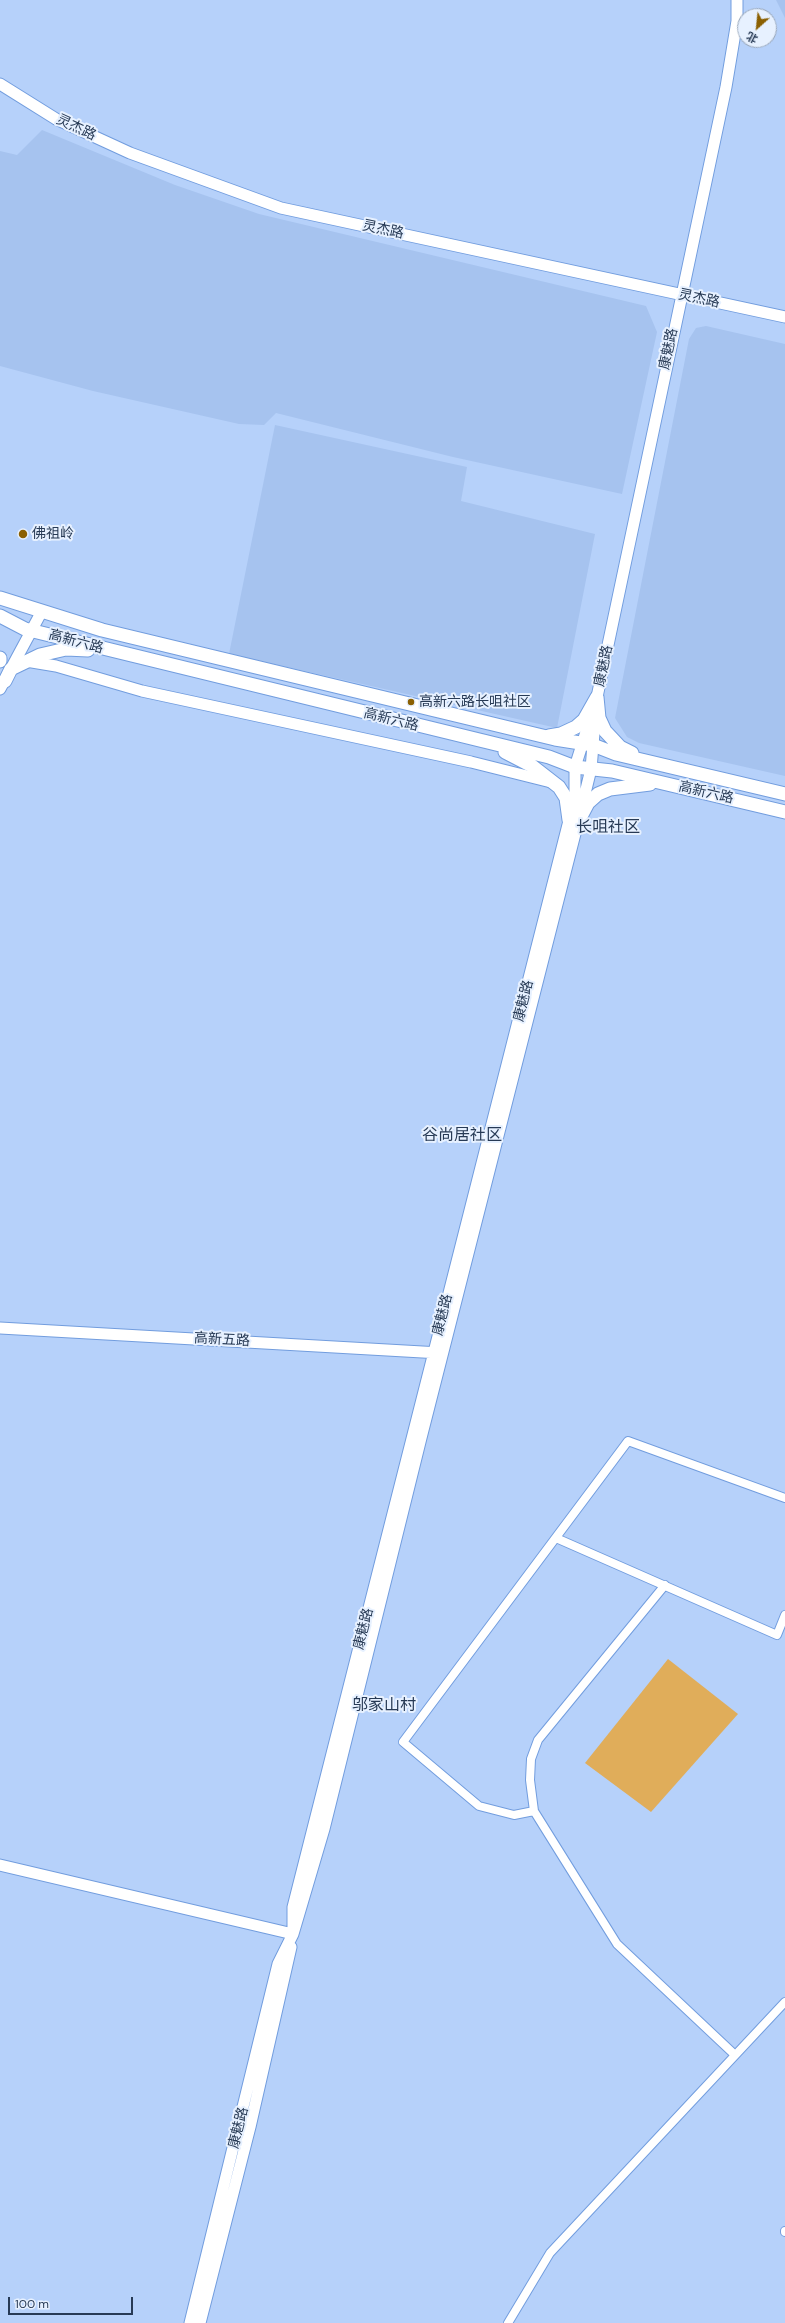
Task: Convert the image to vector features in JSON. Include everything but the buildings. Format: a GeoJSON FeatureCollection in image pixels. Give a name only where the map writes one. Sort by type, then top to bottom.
{"type":"FeatureCollection","features":[{"type":"Feature","properties":{"kind":"main road","name":"康魅路"},"geometry":{"type":"LineString","coordinates":[[200,2323],[250,2127],[288,1966],[293,1934],[324,1829],[438,1353],[574,821],[591,769],[588,745],[597,697],[680,295],[726,87],[737,21],[737,0]]}},
{"type":"Feature","properties":{"kind":"main road","name":"灵杰路"},"geometry":{"type":"LineString","coordinates":[[0,84],[56,119],[130,152],[281,208],[785,317]]}},
{"type":"Feature","properties":{"kind":"main road","name":"高新六路"},"geometry":{"type":"LineString","coordinates":[[0,598],[102,630],[543,737],[588,745],[616,754],[785,794]]}},
{"type":"Feature","properties":{"kind":"main road"},"geometry":{"type":"LineString","coordinates":[[2,682],[38,610]]}},
{"type":"Feature","properties":{"kind":"main road","name":"高新六路"},"geometry":{"type":"LineString","coordinates":[[0,616],[28,630],[110,651],[549,757],[575,767],[661,783],[785,812]]}},
{"type":"Feature","properties":{"kind":"main road"},"geometry":{"type":"LineString","coordinates":[[2,682],[11,668],[26,661],[66,649],[110,651]]}},
{"type":"Feature","properties":{"kind":"main road"},"geometry":{"type":"LineString","coordinates":[[26,661],[56,666],[142,690],[471,762],[553,783]]}},
{"type":"Feature","properties":{"kind":"main road"},"geometry":{"type":"LineString","coordinates":[[543,737],[561,734],[576,727],[584,720],[597,697]]}},
{"type":"Feature","properties":{"kind":"main road"},"geometry":{"type":"LineString","coordinates":[[597,697],[599,718],[613,741],[629,752],[661,765]]}},
{"type":"Feature","properties":{"kind":"main road"},"geometry":{"type":"LineString","coordinates":[[490,743],[532,766],[553,783],[566,798],[574,821]]}},
{"type":"Feature","properties":{"kind":"main road","name":"康魅路"},"geometry":{"type":"LineString","coordinates":[[574,821],[575,767],[588,745]]}},
{"type":"Feature","properties":{"kind":"main road"},"geometry":{"type":"LineString","coordinates":[[574,821],[588,803],[598,794],[610,789],[661,783]]}},
{"type":"Feature","properties":{"kind":"main road","name":"高新五路"},"geometry":{"type":"LineString","coordinates":[[0,1328],[438,1353]]}},
{"type":"Feature","properties":{"kind":"main road"},"geometry":{"type":"LineString","coordinates":[[0,1865],[293,1934]]}},
{"type":"Feature","properties":{"kind":"main road","name":"康魅路"},"geometry":{"type":"LineString","coordinates":[[190,2323],[278,1964],[293,1934]]}},
{"type":"Feature","properties":{"kind":"street"},"geometry":{"type":"LineString","coordinates":[[534,1811],[514,1815],[479,1806],[403,1742],[628,1440],[785,1498]]}},
{"type":"Feature","properties":{"kind":"street"},"geometry":{"type":"LineString","coordinates":[[556,1538],[778,1635],[785,1615]]}},
{"type":"Feature","properties":{"kind":"street"},"geometry":{"type":"LineString","coordinates":[[665,1585],[538,1740],[531,1758],[530,1780],[534,1811],[617,1944],[735,2055]]}},
{"type":"Feature","properties":{"kind":"street"},"geometry":{"type":"LineString","coordinates":[[508,2323],[550,2253],[785,2002]]}},
{"type":"Feature","properties":{"kind":"shaded area"},"geometry":{"type":"Polygon","coordinates":[[[776,0],[785,0],[785,18],[776,0]]]}},
{"type":"Feature","properties":{"kind":"shaded area"},"geometry":{"type":"Polygon","coordinates":[[[42,130],[175,185],[259,214],[646,306],[657,332],[622,494],[453,457],[276,413],[264,425],[239,424],[93,391],[0,366],[0,151],[17,155],[42,130]]]}},
{"type":"Feature","properties":{"kind":"shaded area"},"geometry":{"type":"Polygon","coordinates":[[[706,326],[785,344],[785,776],[639,743],[627,737],[615,718],[689,339],[696,328],[706,326]]]}},
{"type":"Feature","properties":{"kind":"shaded area"},"geometry":{"type":"Polygon","coordinates":[[[275,425],[467,467],[461,501],[595,534],[557,728],[229,654],[275,425]]]}},
{"type":"Feature","properties":{"kind":"shaded area"},"geometry":{"type":"Polygon","coordinates":[[[668,1659],[738,1714],[651,1812],[585,1763],[668,1659]]]}},
{"type":"Feature","properties":{"kind":"place","name":"佛祖岭"},"geometry":{"type":"Point","coordinates":[23,534]}},
{"type":"Feature","properties":{"kind":"place","name":"高新六路长咀社区"},"geometry":{"type":"Point","coordinates":[411,702]}},
{"type":"Feature","properties":{"kind":"district","name":"长咀社区"},"geometry":{"type":"Point","coordinates":[608,828]}},
{"type":"Feature","properties":{"kind":"district","name":"谷尚居社区"},"geometry":{"type":"Point","coordinates":[462,1136]}},
{"type":"Feature","properties":{"kind":"district","name":"邬家山村"},"geometry":{"type":"Point","coordinates":[384,1706]}}]}
